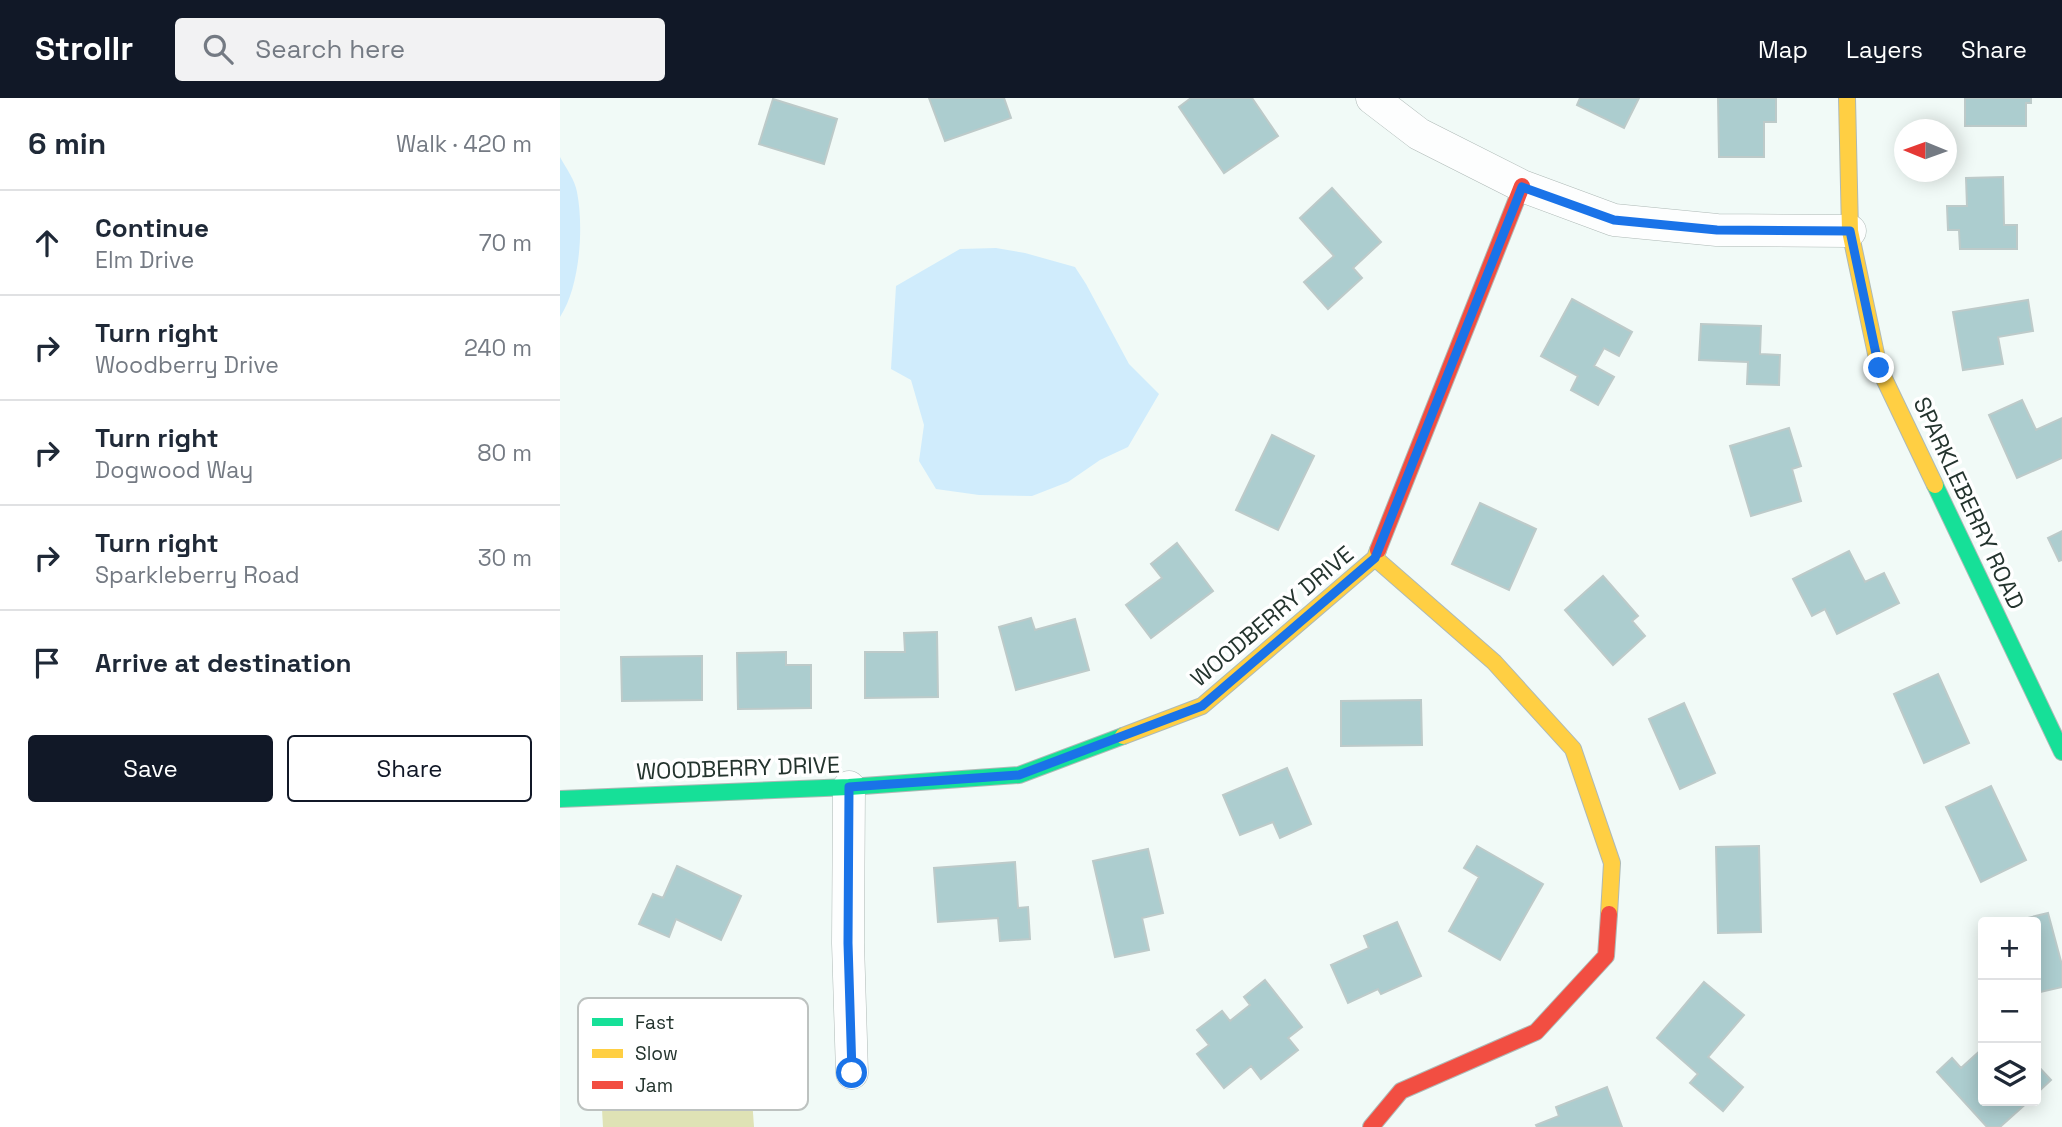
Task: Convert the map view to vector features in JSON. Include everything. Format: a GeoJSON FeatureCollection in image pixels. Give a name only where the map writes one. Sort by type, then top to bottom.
{"type":"FeatureCollection","features":[{"type":"Feature","properties":{"kind":"street"},"geometry":{"type":"LineString","coordinates":[[1372,98],[1419,134],[1522,187],[1614,220],[1717,230],[1850,231]]}},
{"type":"Feature","properties":{"kind":"street","name":"SPARKLEBERRY ROAD"},"geometry":{"type":"LineString","coordinates":[[1847,98],[1850,231],[1879,368],[2062,752]]}},
{"type":"Feature","properties":{"kind":"street","name":"WOODBERRY DRIVE"},"geometry":{"type":"LineString","coordinates":[[560,799],[849,787],[1019,775],[1202,706],[1375,558],[1522,187]]}},
{"type":"Feature","properties":{"kind":"street"},"geometry":{"type":"LineString","coordinates":[[1371,1127],[1401,1091],[1536,1032],[1606,957],[1612,863],[1573,749],[1494,662],[1375,558]]}},
{"type":"Feature","properties":{"kind":"street"},"geometry":{"type":"LineString","coordinates":[[849,787],[848,943],[852,1073]]}},
{"type":"Feature","properties":{"kind":"green space"},"geometry":{"type":"Polygon","coordinates":[[[602,1110],[753,1110],[754,1127],[603,1127],[602,1110]]]}},
{"type":"Feature","properties":{"kind":"water"},"geometry":{"type":"Polygon","coordinates":[[[560,157],[576,188],[580,239],[572,290],[560,317],[560,157]]]}},
{"type":"Feature","properties":{"kind":"water"},"geometry":{"type":"Polygon","coordinates":[[[996,248],[1075,267],[1129,364],[1159,394],[1128,447],[1100,460],[1068,482],[1032,496],[979,495],[936,489],[919,461],[924,425],[911,380],[891,369],[896,286],[960,249],[996,248]]]}},
{"type":"Feature","properties":{"kind":"building"},"geometry":{"type":"Polygon","coordinates":[[[929,98],[1004,98],[1011,118],[945,141],[929,98]]]}},
{"type":"Feature","properties":{"kind":"building"},"geometry":{"type":"Polygon","coordinates":[[[1191,98],[1252,98],[1278,136],[1224,173],[1179,107],[1191,98]]]}},
{"type":"Feature","properties":{"kind":"building"},"geometry":{"type":"Polygon","coordinates":[[[1580,98],[1639,98],[1624,128],[1577,105],[1580,98]]]}},
{"type":"Feature","properties":{"kind":"building"},"geometry":{"type":"Polygon","coordinates":[[[1718,98],[1776,98],[1776,122],[1764,122],[1764,157],[1719,157],[1718,98]]]}},
{"type":"Feature","properties":{"kind":"building"},"geometry":{"type":"Polygon","coordinates":[[[1965,98],[2031,98],[2031,103],[2026,103],[2026,126],[1965,126],[1965,98]]]}},
{"type":"Feature","properties":{"kind":"building"},"geometry":{"type":"Polygon","coordinates":[[[773,99],[837,119],[824,164],[759,144],[773,99]]]}},
{"type":"Feature","properties":{"kind":"building"},"geometry":{"type":"Polygon","coordinates":[[[2003,177],[2004,225],[2017,225],[2017,249],[1960,249],[1959,230],[1948,230],[1947,206],[1967,206],[1966,178],[2003,177]]]}},
{"type":"Feature","properties":{"kind":"building"},"geometry":{"type":"Polygon","coordinates":[[[1332,188],[1381,242],[1353,268],[1362,278],[1328,309],[1304,282],[1334,256],[1300,218],[1332,188]]]}},
{"type":"Feature","properties":{"kind":"building"},"geometry":{"type":"Polygon","coordinates":[[[1572,299],[1632,332],[1619,356],[1604,348],[1594,366],[1614,377],[1598,405],[1571,390],[1578,376],[1541,356],[1572,299]]]}},
{"type":"Feature","properties":{"kind":"building"},"geometry":{"type":"Polygon","coordinates":[[[2028,300],[2033,331],[1998,337],[2003,364],[1963,370],[1953,312],[2028,300]]]}},
{"type":"Feature","properties":{"kind":"building"},"geometry":{"type":"Polygon","coordinates":[[[1701,324],[1761,326],[1760,354],[1780,355],[1779,385],[1747,384],[1748,362],[1699,360],[1701,324]]]}},
{"type":"Feature","properties":{"kind":"building"},"geometry":{"type":"Polygon","coordinates":[[[2022,400],[2036,430],[2062,418],[2062,458],[2017,478],[1989,415],[2022,400]]]}},
{"type":"Feature","properties":{"kind":"building"},"geometry":{"type":"Polygon","coordinates":[[[1789,428],[1801,466],[1792,469],[1801,501],[1751,516],[1730,446],[1789,428]]]}},
{"type":"Feature","properties":{"kind":"building"},"geometry":{"type":"Polygon","coordinates":[[[1272,435],[1314,456],[1278,530],[1236,510],[1272,435]]]}},
{"type":"Feature","properties":{"kind":"building"},"geometry":{"type":"Polygon","coordinates":[[[1480,503],[1536,529],[1509,590],[1452,564],[1480,503]]]}},
{"type":"Feature","properties":{"kind":"building"},"geometry":{"type":"Polygon","coordinates":[[[2062,531],[2062,560],[2059,561],[2048,538],[2062,531]]]}},
{"type":"Feature","properties":{"kind":"building"},"geometry":{"type":"Polygon","coordinates":[[[1177,543],[1213,591],[1151,638],[1126,605],[1162,578],[1151,564],[1177,543]]]}},
{"type":"Feature","properties":{"kind":"building"},"geometry":{"type":"Polygon","coordinates":[[[1849,551],[1865,582],[1884,573],[1899,603],[1837,634],[1825,609],[1812,616],[1793,579],[1849,551]]]}},
{"type":"Feature","properties":{"kind":"building"},"geometry":{"type":"Polygon","coordinates":[[[1603,576],[1638,616],[1632,621],[1645,636],[1613,665],[1565,610],[1603,576]]]}},
{"type":"Feature","properties":{"kind":"building"},"geometry":{"type":"Polygon","coordinates":[[[1031,618],[1035,630],[1075,619],[1089,670],[1016,690],[999,627],[1031,618]]]}},
{"type":"Feature","properties":{"kind":"building"},"geometry":{"type":"Polygon","coordinates":[[[937,632],[938,697],[865,698],[865,652],[905,652],[904,633],[937,632]]]}},
{"type":"Feature","properties":{"kind":"building"},"geometry":{"type":"Polygon","coordinates":[[[786,652],[786,665],[811,665],[811,708],[738,709],[737,653],[786,652]]]}},
{"type":"Feature","properties":{"kind":"building"},"geometry":{"type":"Polygon","coordinates":[[[702,656],[702,700],[622,701],[621,657],[702,656]]]}},
{"type":"Feature","properties":{"kind":"building"},"geometry":{"type":"Polygon","coordinates":[[[1938,674],[1969,743],[1924,763],[1894,694],[1938,674]]]}},
{"type":"Feature","properties":{"kind":"building"},"geometry":{"type":"Polygon","coordinates":[[[1421,700],[1422,745],[1341,746],[1341,701],[1421,700]]]}},
{"type":"Feature","properties":{"kind":"building"},"geometry":{"type":"Polygon","coordinates":[[[1684,703],[1715,773],[1680,789],[1649,719],[1684,703]]]}},
{"type":"Feature","properties":{"kind":"building"},"geometry":{"type":"Polygon","coordinates":[[[1287,768],[1311,824],[1280,838],[1273,822],[1240,835],[1223,795],[1287,768]]]}},
{"type":"Feature","properties":{"kind":"building"},"geometry":{"type":"Polygon","coordinates":[[[1991,786],[2026,860],[1981,882],[1946,807],[1991,786]]]}},
{"type":"Feature","properties":{"kind":"building"},"geometry":{"type":"Polygon","coordinates":[[[1477,846],[1543,884],[1500,960],[1449,931],[1479,877],[1464,868],[1477,846]]]}},
{"type":"Feature","properties":{"kind":"building"},"geometry":{"type":"Polygon","coordinates":[[[1759,846],[1761,932],[1718,933],[1716,847],[1759,846]]]}},
{"type":"Feature","properties":{"kind":"building"},"geometry":{"type":"Polygon","coordinates":[[[1148,849],[1163,913],[1142,918],[1149,950],[1115,957],[1093,861],[1148,849]]]}},
{"type":"Feature","properties":{"kind":"building"},"geometry":{"type":"Polygon","coordinates":[[[1015,862],[1018,908],[1028,907],[1030,939],[1000,941],[998,918],[938,922],[934,868],[1015,862]]]}},
{"type":"Feature","properties":{"kind":"building"},"geometry":{"type":"Polygon","coordinates":[[[677,866],[741,896],[721,940],[676,919],[669,937],[639,924],[653,894],[663,898],[677,866]]]}},
{"type":"Feature","properties":{"kind":"building"},"geometry":{"type":"Polygon","coordinates":[[[2048,913],[2062,965],[2062,987],[2041,992],[2041,917],[2032,917],[2048,913]]]}},
{"type":"Feature","properties":{"kind":"building"},"geometry":{"type":"Polygon","coordinates":[[[1397,922],[1421,976],[1381,994],[1378,989],[1348,1003],[1331,965],[1369,948],[1364,936],[1397,922]]]}},
{"type":"Feature","properties":{"kind":"building"},"geometry":{"type":"Polygon","coordinates":[[[1265,980],[1302,1027],[1288,1038],[1298,1050],[1261,1079],[1251,1066],[1224,1088],[1197,1054],[1209,1045],[1197,1030],[1222,1011],[1230,1021],[1250,1005],[1244,997],[1265,980]]]}},
{"type":"Feature","properties":{"kind":"building"},"geometry":{"type":"Polygon","coordinates":[[[1704,982],[1744,1015],[1708,1057],[1743,1087],[1723,1111],[1690,1083],[1698,1074],[1657,1038],[1704,982]]]}},
{"type":"Feature","properties":{"kind":"building"},"geometry":{"type":"Polygon","coordinates":[[[1978,1053],[1978,1106],[2023,1106],[2000,1127],[1987,1127],[1937,1072],[1952,1058],[1961,1068],[1978,1053]]]}},
{"type":"Feature","properties":{"kind":"building"},"geometry":{"type":"Polygon","coordinates":[[[2041,1069],[2051,1080],[2041,1089],[2041,1069]]]}},
{"type":"Feature","properties":{"kind":"building"},"geometry":{"type":"Polygon","coordinates":[[[1607,1087],[1622,1127],[1537,1127],[1536,1125],[1559,1116],[1556,1107],[1607,1087]]]}},
{"type":"Feature","properties":{"kind":"traffic: fast"},"geometry":{"type":"LineString","coordinates":[[1935,485],[2062,752]]}},
{"type":"Feature","properties":{"kind":"traffic: fast"},"geometry":{"type":"LineString","coordinates":[[560,799],[849,787],[1019,775],[1123,736]]}},
{"type":"Feature","properties":{"kind":"traffic: slow"},"geometry":{"type":"LineString","coordinates":[[1847,98],[1850,231],[1879,368],[1935,485]]}},
{"type":"Feature","properties":{"kind":"traffic: slow"},"geometry":{"type":"LineString","coordinates":[[1123,736],[1202,706],[1375,558],[1378,550]]}},
{"type":"Feature","properties":{"kind":"traffic: slow"},"geometry":{"type":"LineString","coordinates":[[1375,558],[1494,662],[1573,749],[1612,863],[1609,914]]}},
{"type":"Feature","properties":{"kind":"traffic: jam"},"geometry":{"type":"LineString","coordinates":[[1378,550],[1522,186]]}},
{"type":"Feature","properties":{"kind":"traffic: jam"},"geometry":{"type":"LineString","coordinates":[[1371,1127],[1401,1091],[1536,1032],[1606,956],[1609,914]]}},
{"type":"Feature","properties":{"kind":"route"},"geometry":{"type":"LineString","coordinates":[[852,1073],[848,943],[849,787],[1019,775],[1202,706],[1375,558],[1522,187],[1614,220],[1717,230],[1850,231],[1879,368]]}}]}
